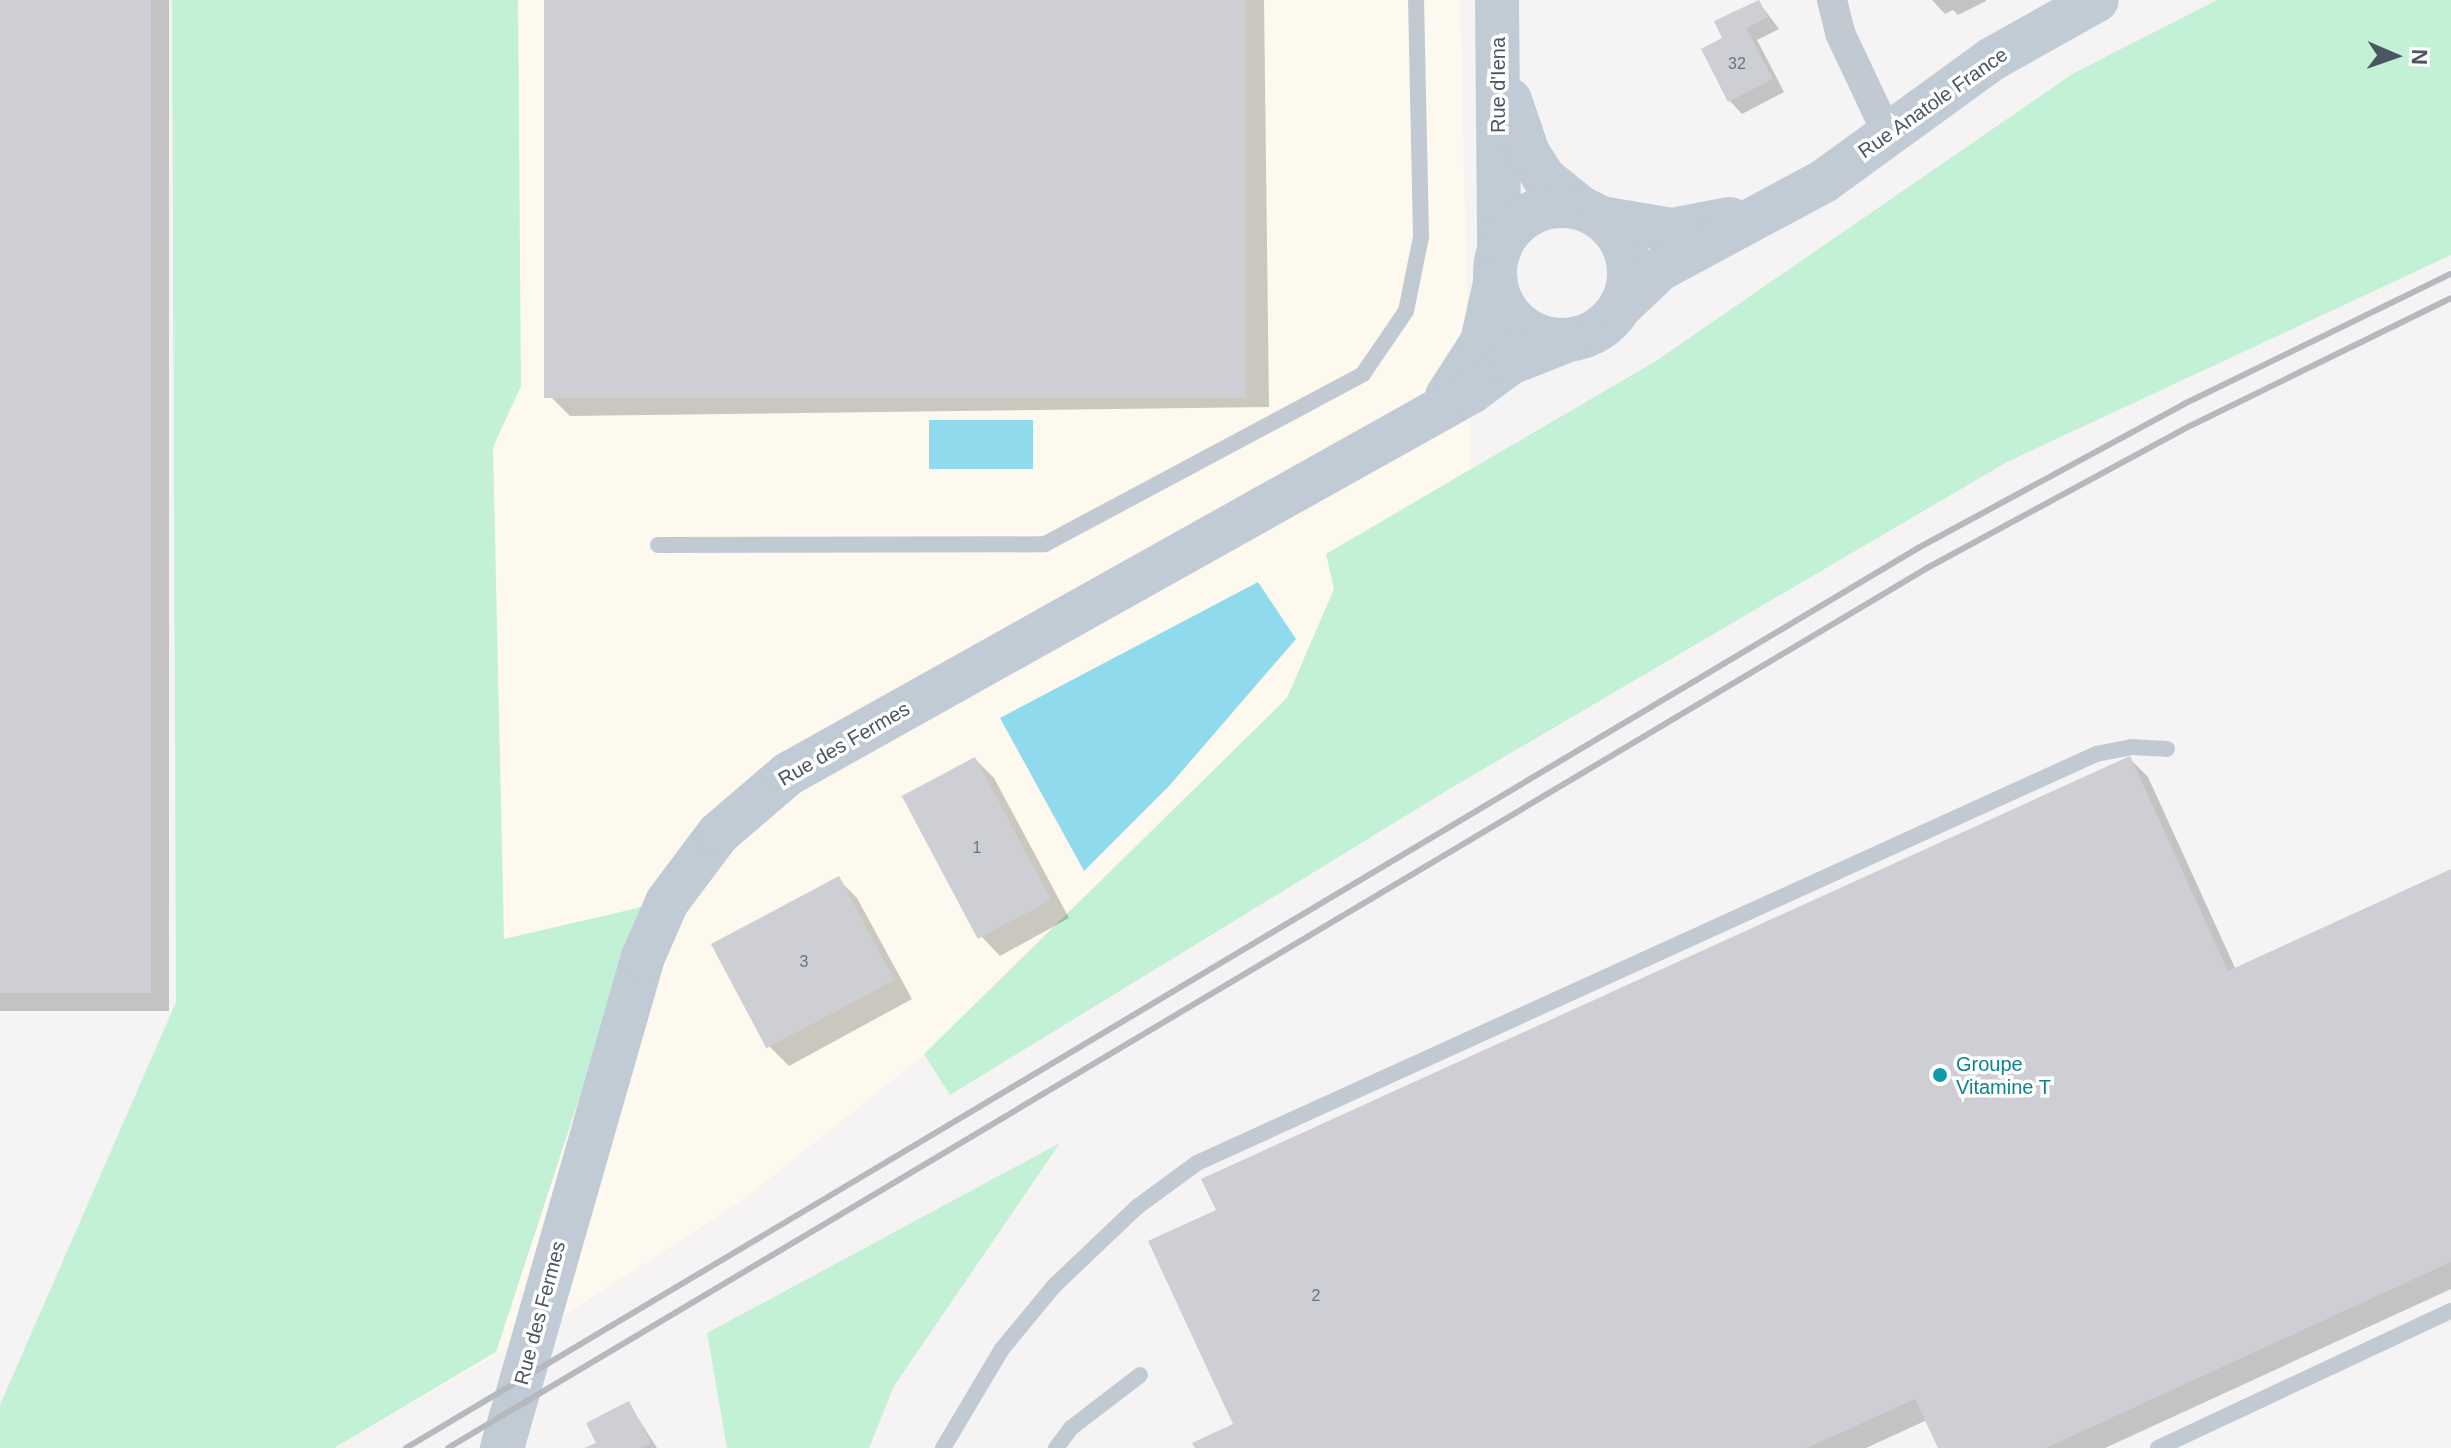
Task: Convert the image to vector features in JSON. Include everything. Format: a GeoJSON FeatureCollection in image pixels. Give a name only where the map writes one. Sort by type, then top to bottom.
{"type":"FeatureCollection","features":[{"type":"Feature","properties":{"kind":"street"},"geometry":{"type":"LineString","coordinates":[[1832,0],[1840,33],[1888,135]]}},
{"type":"Feature","properties":{"kind":"street","name":"Rue Anatole France"},"geometry":{"type":"LineString","coordinates":[[1620,307],[1660,269],[1824,181],[1992,59],[2097,0]]}},
{"type":"Feature","properties":{"kind":"street","name":"Rue d'Iena"},"geometry":{"type":"LineString","coordinates":[[1497,14],[1509,99],[1528,153],[1544,178],[1591,213]]}},
{"type":"Feature","properties":{"kind":"street","name":"Rue d'Iena"},"geometry":{"type":"LineString","coordinates":[[1497,14],[1497,266]]}},
{"type":"Feature","properties":{"kind":"street"},"geometry":{"type":"LineString","coordinates":[[1547,207],[1591,213],[1626,253],[1630,275],[1620,307],[1597,331],[1566,341],[1533,335],[1515,322],[1497,266],[1527,215],[1547,207]]}},
{"type":"Feature","properties":{"kind":"street","name":"Rue Anatole France"},"geometry":{"type":"LineString","coordinates":[[1591,213],[1671,230],[1771,209]]}},
{"type":"Feature","properties":{"kind":"street","name":"Rue des Fermes"},"geometry":{"type":"LineString","coordinates":[[1427,417],[1454,389],[1482,342],[1497,266]]}},
{"type":"Feature","properties":{"kind":"street","name":"Rue des Fermes"},"geometry":{"type":"LineString","coordinates":[[502,1448],[631,993],[654,928],[699,854],[754,799],[788,774],[1427,417],[1520,357],[1566,341]]}},
{"type":"Feature","properties":{"kind":"lane"},"geometry":{"type":"LineString","coordinates":[[658,545],[1045,544],[1363,374],[1406,311],[1421,237],[1416,0]]}},
{"type":"Feature","properties":{"kind":"lane"},"geometry":{"type":"LineString","coordinates":[[943,1448],[1002,1349],[1054,1286],[1137,1207],[1197,1163],[2096,754],[2131,747],[2167,749]]}},
{"type":"Feature","properties":{"kind":"lane"},"geometry":{"type":"LineString","coordinates":[[2158,1448],[2451,1311]]}},
{"type":"Feature","properties":{"kind":"lane"},"geometry":{"type":"LineString","coordinates":[[1056,1448],[1071,1428],[1140,1375]]}},
{"type":"Feature","properties":{"kind":"shaded area"},"geometry":{"type":"Polygon","coordinates":[[[293,0],[1460,0],[1471,468],[1326,554],[1334,589],[1287,698],[924,1055],[739,1203],[563,1316],[334,1448],[293,0]]]}},
{"type":"Feature","properties":{"kind":"green space"},"geometry":{"type":"Polygon","coordinates":[[[172,0],[518,0],[521,386],[493,447],[504,939],[642,907],[496,1352],[334,1448],[0,1448],[0,1405],[176,1002],[172,0]]]}},
{"type":"Feature","properties":{"kind":"green space"},"geometry":{"type":"Polygon","coordinates":[[[2217,0],[2451,0],[2451,255],[2007,462],[1451,788],[950,1095],[924,1054],[1287,698],[1334,589],[1326,554],[1656,361],[2074,73],[2217,0]]]}},
{"type":"Feature","properties":{"kind":"green space"},"geometry":{"type":"Polygon","coordinates":[[[1060,1143],[894,1386],[869,1448],[727,1448],[707,1333],[1060,1143]]]}},
{"type":"Feature","properties":{"kind":"water"},"geometry":{"type":"Polygon","coordinates":[[[929,420],[1033,420],[1033,469],[929,469],[929,420]]]}},
{"type":"Feature","properties":{"kind":"water"},"geometry":{"type":"Polygon","coordinates":[[[1258,582],[1296,639],[1169,786],[1084,871],[1000,718],[1258,582]]]}},
{"type":"Feature","properties":{"kind":"building"},"geometry":{"type":"Polygon","coordinates":[[[0,0],[151,0],[151,993],[0,993],[0,0]]]}},
{"type":"Feature","properties":{"kind":"building"},"geometry":{"type":"Polygon","coordinates":[[[544,0],[1246,0],[1246,398],[544,398],[544,0]]]}},
{"type":"Feature","properties":{"kind":"building"},"geometry":{"type":"Polygon","coordinates":[[[1759,0],[1768,17],[1746,28],[1773,79],[1728,102],[1701,49],[1722,38],[1714,21],[1759,0]]]}},
{"type":"Feature","properties":{"kind":"building","name":"Groupe Vitamine T"},"geometry":{"type":"Polygon","coordinates":[[[2130,756],[2228,971],[2451,869],[2451,1262],[2046,1448],[1938,1448],[1915,1399],[1807,1448],[1195,1448],[1192,1443],[1233,1424],[1148,1241],[1216,1210],[1201,1179],[2130,756]]]}},
{"type":"Feature","properties":{"kind":"building"},"geometry":{"type":"Polygon","coordinates":[[[975,757],[1051,900],[978,939],[902,796],[975,757]]]}},
{"type":"Feature","properties":{"kind":"building"},"geometry":{"type":"Polygon","coordinates":[[[839,876],[894,980],[766,1048],[711,944],[839,876]]]}},
{"type":"Feature","properties":{"kind":"building"},"geometry":{"type":"Polygon","coordinates":[[[629,1401],[651,1443],[641,1448],[584,1448],[596,1443],[586,1423],[629,1401]]]}},
{"type":"Feature","properties":{"kind":"railway"},"geometry":{"type":"LineString","coordinates":[[406,1448],[1918,548],[2184,404],[2451,274]]}},
{"type":"Feature","properties":{"kind":"railway"},"geometry":{"type":"LineString","coordinates":[[448,1448],[1927,568],[2192,425],[2451,298]]}},
{"type":"Feature","properties":{"kind":"place","name":"Groupe Vitamine T"},"geometry":{"type":"Point","coordinates":[1940,1075]}}]}
